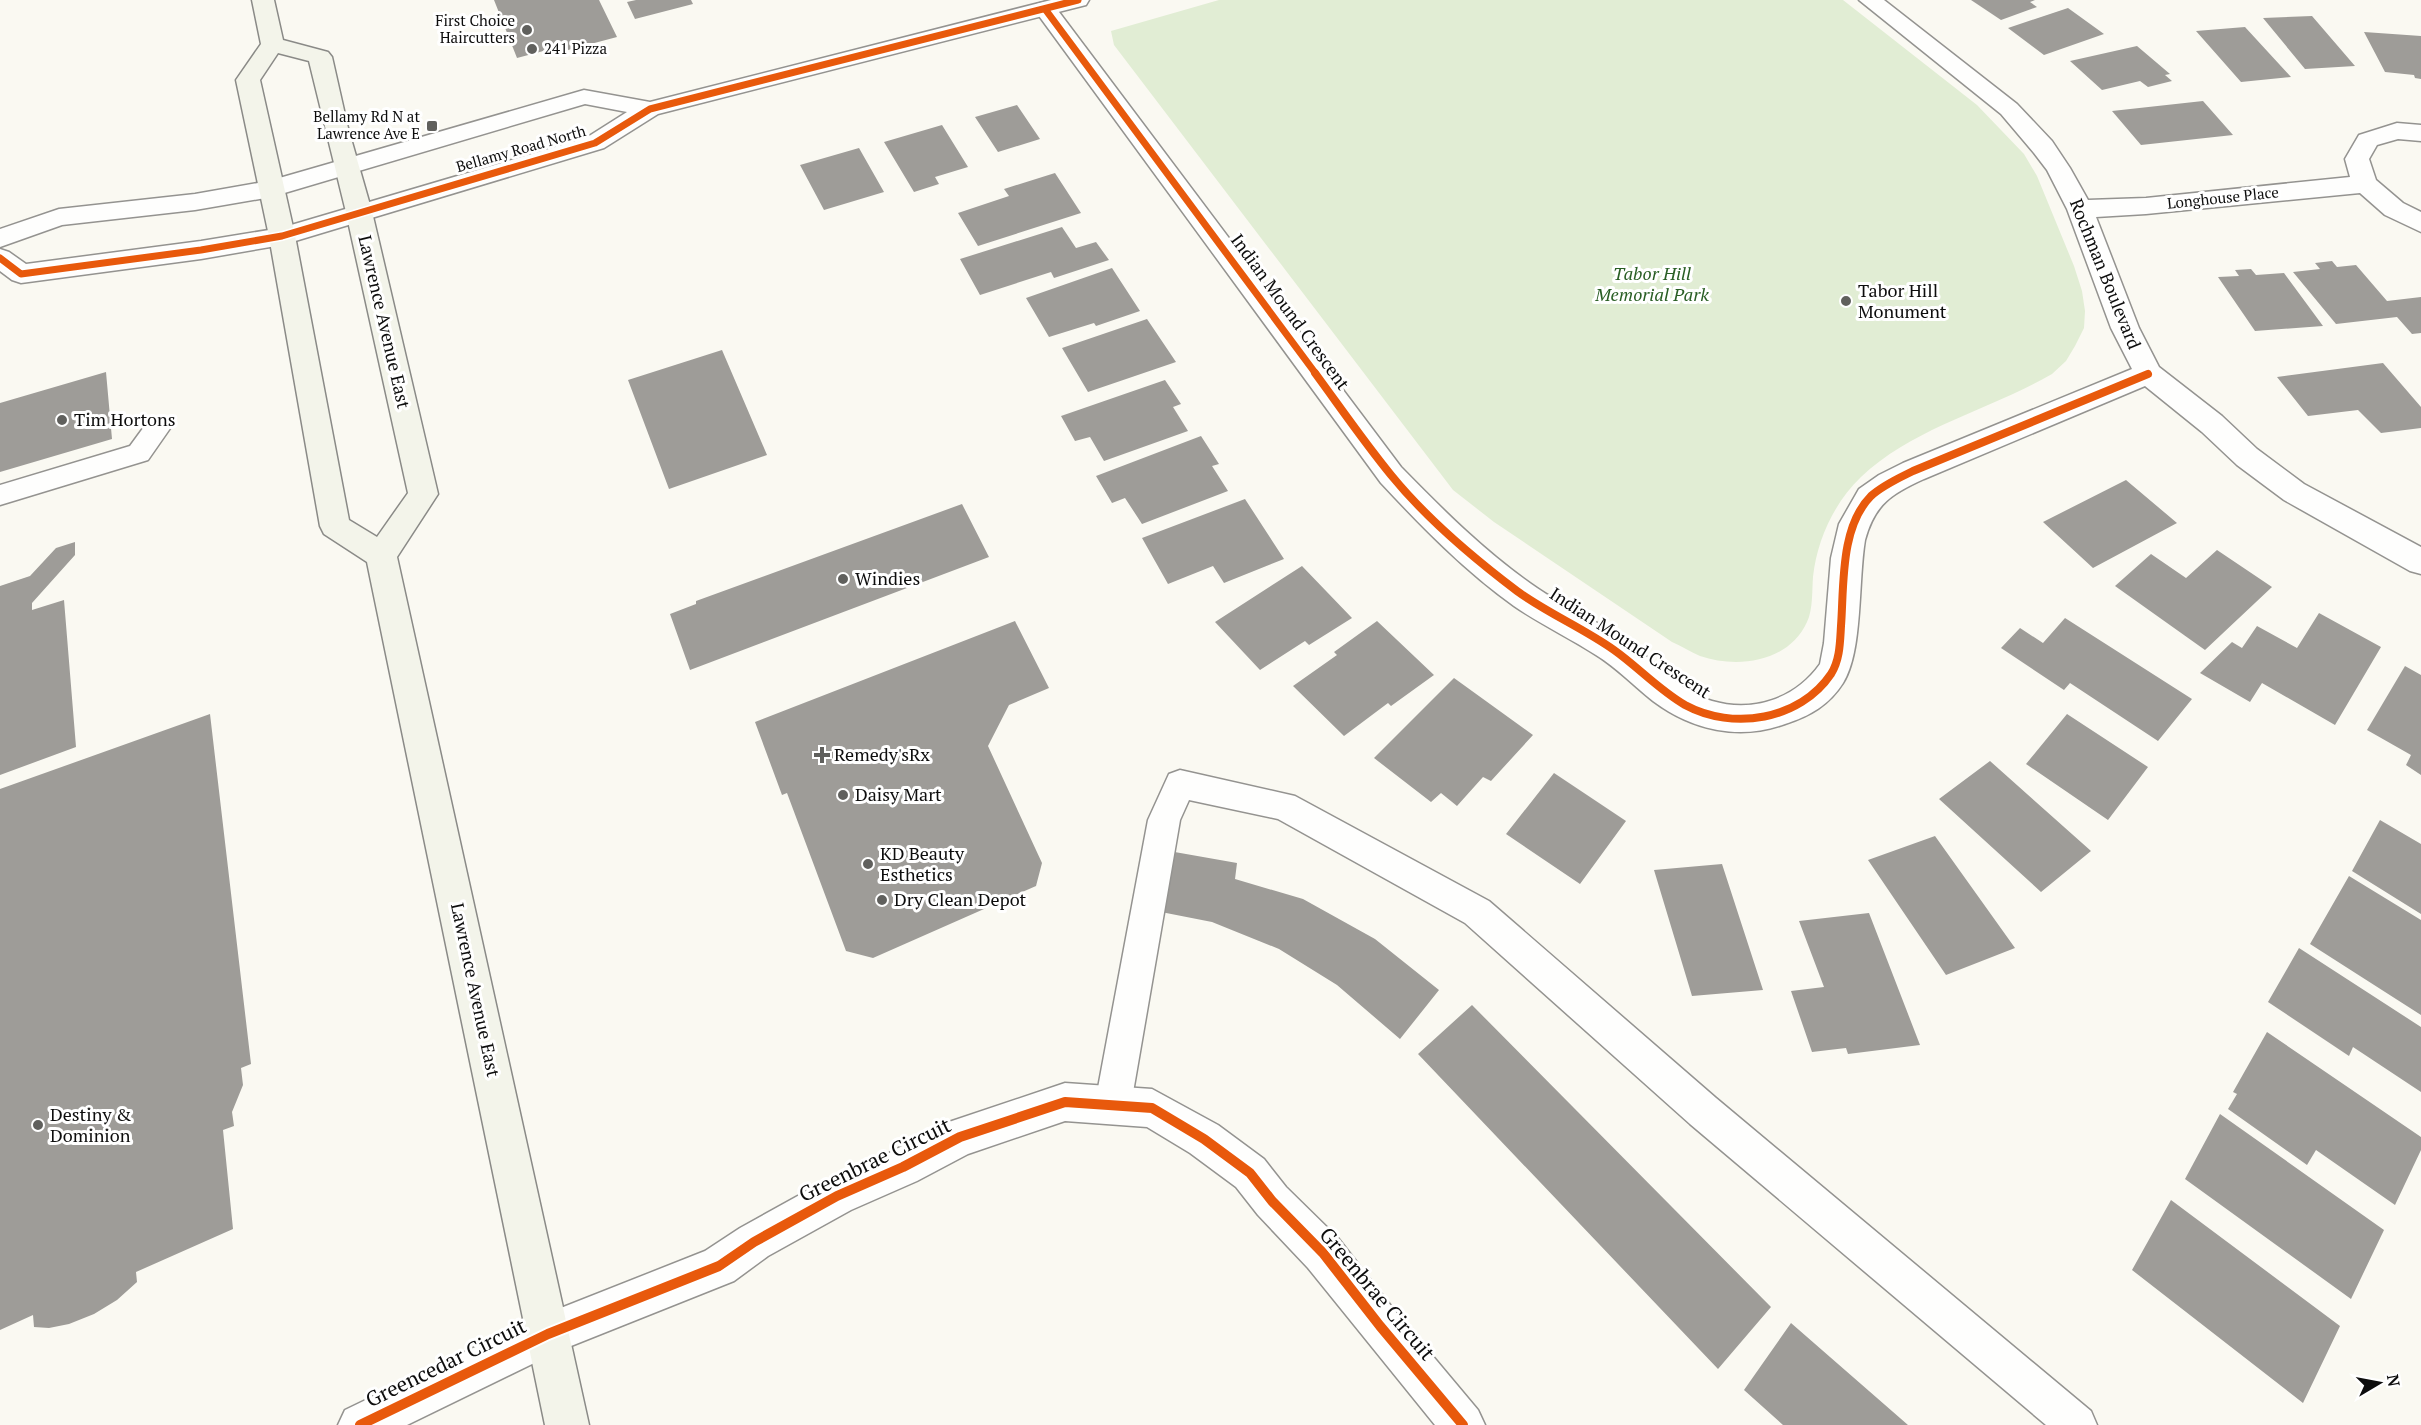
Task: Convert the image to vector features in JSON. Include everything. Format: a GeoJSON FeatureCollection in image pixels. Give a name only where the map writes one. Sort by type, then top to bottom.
{"type":"FeatureCollection","features":[{"type":"Feature","properties":{"kind":"main road"},"geometry":{"type":"LineString","coordinates":[[263,0],[272,44],[248,80],[282,236],[335,526],[381,555]]}},
{"type":"Feature","properties":{"kind":"main road","name":"Lawrence Avenue East"},"geometry":{"type":"LineString","coordinates":[[272,44],[320,57],[359,212],[423,494],[381,555],[567,1425]]}},
{"type":"Feature","properties":{"kind":"street","name":"Bellamy Road North"},"geometry":{"type":"LineString","coordinates":[[0,258],[21,274],[201,250],[282,236],[596,143],[650,108],[1078,0]]}},
{"type":"Feature","properties":{"kind":"street","name":"Rochman Boulevard"},"geometry":{"type":"LineString","coordinates":[[1870,0],[2009,109],[2028,127],[2053,161],[2080,209],[2125,328],[2148,374],[2212,424],[2247,457],[2294,492],[2421,562]]}},
{"type":"Feature","properties":{"kind":"street","name":"Indian Mound Crescent"},"geometry":{"type":"LineString","coordinates":[[1045,9],[1391,475],[1440,527],[1518,591],[1614,650],[1656,684],[1696,710],[1729,718],[1757,717],[1783,712],[1816,695],[1833,670],[1836,660],[1849,543],[1854,524],[1870,498],[1920,468],[2148,374]]}},
{"type":"Feature","properties":{"kind":"street","name":"Bellamy Road North"},"geometry":{"type":"LineString","coordinates":[[0,238],[59,217],[195,202],[271,189],[584,97],[650,108]]}},
{"type":"Feature","properties":{"kind":"street"},"geometry":{"type":"LineString","coordinates":[[2421,133],[2397,131],[2368,140],[2357,159],[2365,184],[2394,210],[2421,223]]}},
{"type":"Feature","properties":{"kind":"street","name":"Longhouse Place"},"geometry":{"type":"LineString","coordinates":[[2080,209],[2146,206],[2365,184]]}},
{"type":"Feature","properties":{"kind":"street","name":"Greenbrae Circuit"},"geometry":{"type":"LineString","coordinates":[[548,1334],[719,1266],[753,1242],[837,1196],[903,1167],[960,1137],[1065,1102],[1113,1104],[1152,1108],[1204,1139],[1250,1173],[1272,1201],[1323,1253],[1380,1326],[1463,1425]]}},
{"type":"Feature","properties":{"kind":"street","name":"Greencedar Circuit"},"geometry":{"type":"LineString","coordinates":[[360,1425],[548,1334]]}},
{"type":"Feature","properties":{"kind":"lane"},"geometry":{"type":"LineString","coordinates":[[0,495],[139,453],[158,428]]}},
{"type":"Feature","properties":{"kind":"lane"},"geometry":{"type":"LineString","coordinates":[[1113,1104],[1164,820],[1180,784],[1284,806],[1477,912],[1703,1111],[2077,1425]]}},
{"type":"Feature","properties":{"kind":"green space","name":"Tabor Hill Memorial Park"},"geometry":{"type":"Polygon","coordinates":[[[1219,0],[1843,0],[1977,105],[2024,154],[2037,176],[2074,266],[2082,291],[2085,311],[2084,328],[2066,361],[2052,374],[1904,445],[1882,460],[1851,487],[1828,523],[1818,549],[1809,617],[1799,635],[1788,646],[1775,654],[1746,662],[1730,662],[1700,656],[1672,642],[1494,522],[1453,490],[1114,45],[1111,31],[1219,0]]]}},
{"type":"Feature","properties":{"kind":"building"},"geometry":{"type":"Polygon","coordinates":[[[494,0],[599,0],[617,37],[568,50],[566,45],[517,58],[494,0]]]}},
{"type":"Feature","properties":{"kind":"building"},"geometry":{"type":"Polygon","coordinates":[[[691,0],[693,4],[635,19],[627,2],[691,0]]]}},
{"type":"Feature","properties":{"kind":"building"},"geometry":{"type":"Polygon","coordinates":[[[1971,0],[2035,0],[2030,2],[2037,7],[2001,20],[1971,0]]]}},
{"type":"Feature","properties":{"kind":"building"},"geometry":{"type":"Polygon","coordinates":[[[2068,8],[2104,34],[2044,55],[2008,28],[2068,8]]]}},
{"type":"Feature","properties":{"kind":"building"},"geometry":{"type":"Polygon","coordinates":[[[2312,16],[2355,66],[2305,69],[2263,18],[2312,16]]]}},
{"type":"Feature","properties":{"kind":"building"},"geometry":{"type":"Polygon","coordinates":[[[2245,27],[2291,77],[2241,82],[2196,31],[2245,27]]]}},
{"type":"Feature","properties":{"kind":"building"},"geometry":{"type":"Polygon","coordinates":[[[2364,32],[2421,36],[2421,79],[2415,78],[2414,75],[2385,72],[2364,32]]]}},
{"type":"Feature","properties":{"kind":"building"},"geometry":{"type":"Polygon","coordinates":[[[2137,46],[2170,74],[2165,75],[2172,81],[2148,87],[2140,81],[2102,90],[2070,61],[2137,46]]]}},
{"type":"Feature","properties":{"kind":"building"},"geometry":{"type":"Polygon","coordinates":[[[2203,101],[2233,135],[2141,145],[2112,111],[2203,101]]]}},
{"type":"Feature","properties":{"kind":"building"},"geometry":{"type":"Polygon","coordinates":[[[1017,105],[1040,139],[998,152],[975,117],[1017,105]]]}},
{"type":"Feature","properties":{"kind":"building"},"geometry":{"type":"Polygon","coordinates":[[[942,125],[968,167],[935,177],[939,184],[914,192],[884,142],[942,125]]]}},
{"type":"Feature","properties":{"kind":"building"},"geometry":{"type":"Polygon","coordinates":[[[859,148],[884,192],[824,210],[800,165],[859,148]]]}},
{"type":"Feature","properties":{"kind":"building"},"geometry":{"type":"Polygon","coordinates":[[[1055,173],[1081,213],[978,246],[958,213],[1009,196],[1004,189],[1055,173]]]}},
{"type":"Feature","properties":{"kind":"building"},"geometry":{"type":"Polygon","coordinates":[[[1062,227],[1076,248],[1096,242],[1109,260],[1054,278],[1051,272],[980,295],[960,259],[1062,227]]]}},
{"type":"Feature","properties":{"kind":"building"},"geometry":{"type":"Polygon","coordinates":[[[2332,261],[2337,267],[2356,265],[2387,301],[2421,297],[2421,333],[2412,334],[2397,317],[2336,324],[2293,272],[2320,269],[2315,263],[2332,261]]]}},
{"type":"Feature","properties":{"kind":"building"},"geometry":{"type":"Polygon","coordinates":[[[1112,268],[1140,311],[1096,326],[1094,323],[1049,337],[1026,298],[1112,268]]]}},
{"type":"Feature","properties":{"kind":"building"},"geometry":{"type":"Polygon","coordinates":[[[2251,269],[2256,275],[2284,273],[2323,326],[2255,331],[2218,277],[2239,276],[2235,270],[2251,269]]]}},
{"type":"Feature","properties":{"kind":"building"},"geometry":{"type":"Polygon","coordinates":[[[1147,319],[1176,362],[1088,392],[1062,348],[1147,319]]]}},
{"type":"Feature","properties":{"kind":"building"},"geometry":{"type":"Polygon","coordinates":[[[722,350],[767,455],[669,489],[628,380],[722,350]]]}},
{"type":"Feature","properties":{"kind":"building"},"geometry":{"type":"Polygon","coordinates":[[[2383,363],[2421,407],[2421,428],[2381,433],[2358,410],[2308,416],[2277,377],[2383,363]]]}},
{"type":"Feature","properties":{"kind":"building"},"geometry":{"type":"Polygon","coordinates":[[[106,372],[112,439],[0,472],[0,403],[106,372]]]}},
{"type":"Feature","properties":{"kind":"building"},"geometry":{"type":"Polygon","coordinates":[[[1165,380],[1181,404],[1173,407],[1188,431],[1104,461],[1090,437],[1075,441],[1061,416],[1165,380]]]}},
{"type":"Feature","properties":{"kind":"building"},"geometry":{"type":"Polygon","coordinates":[[[1201,436],[1219,464],[1212,466],[1228,491],[1142,524],[1125,498],[1112,503],[1096,476],[1201,436]]]}},
{"type":"Feature","properties":{"kind":"building"},"geometry":{"type":"Polygon","coordinates":[[[2126,480],[2177,523],[2093,568],[2043,522],[2126,480]]]}},
{"type":"Feature","properties":{"kind":"building"},"geometry":{"type":"Polygon","coordinates":[[[1245,499],[1284,559],[1224,583],[1213,566],[1168,584],[1142,538],[1245,499]]]}},
{"type":"Feature","properties":{"kind":"building","name":"Windies"},"geometry":{"type":"Polygon","coordinates":[[[962,504],[989,557],[690,670],[670,614],[696,604],[696,601],[962,504]]]}},
{"type":"Feature","properties":{"kind":"building"},"geometry":{"type":"Polygon","coordinates":[[[75,542],[75,555],[32,603],[32,610],[64,600],[76,747],[0,775],[0,586],[30,576],[56,548],[75,542]]]}},
{"type":"Feature","properties":{"kind":"building"},"geometry":{"type":"Polygon","coordinates":[[[2217,550],[2272,587],[2205,650],[2115,586],[2151,554],[2186,578],[2217,550]]]}},
{"type":"Feature","properties":{"kind":"building"},"geometry":{"type":"Polygon","coordinates":[[[1302,566],[1352,618],[1309,645],[1305,641],[1260,670],[1215,622],[1302,566]]]}},
{"type":"Feature","properties":{"kind":"building"},"geometry":{"type":"Polygon","coordinates":[[[2319,613],[2381,647],[2335,725],[2262,683],[2250,702],[2200,673],[2232,642],[2242,648],[2257,626],[2297,648],[2319,613]]]}},
{"type":"Feature","properties":{"kind":"building"},"geometry":{"type":"Polygon","coordinates":[[[2065,618],[2192,699],[2158,741],[2070,683],[2064,690],[2001,648],[2020,628],[2043,643],[2065,618]]]}},
{"type":"Feature","properties":{"kind":"building"},"geometry":{"type":"Polygon","coordinates":[[[1015,621],[1049,688],[1009,705],[988,746],[1042,863],[1036,886],[873,958],[846,951],[787,793],[782,795],[755,722],[1015,621]]]}},
{"type":"Feature","properties":{"kind":"building"},"geometry":{"type":"Polygon","coordinates":[[[1377,621],[1434,675],[1391,706],[1388,703],[1344,736],[1293,686],[1337,655],[1334,652],[1377,621]]]}},
{"type":"Feature","properties":{"kind":"building"},"geometry":{"type":"Polygon","coordinates":[[[2405,666],[2421,675],[2421,775],[2406,765],[2411,755],[2367,730],[2405,666]]]}},
{"type":"Feature","properties":{"kind":"building"},"geometry":{"type":"Polygon","coordinates":[[[1454,678],[1533,735],[1491,781],[1483,777],[1457,806],[1441,793],[1431,802],[1374,758],[1454,678]]]}},
{"type":"Feature","properties":{"kind":"building"},"geometry":{"type":"Polygon","coordinates":[[[210,714],[251,1064],[241,1068],[243,1085],[232,1112],[234,1126],[223,1130],[233,1229],[136,1272],[137,1282],[117,1300],[94,1314],[69,1324],[49,1328],[34,1327],[33,1315],[0,1330],[0,789],[210,714]]]}},
{"type":"Feature","properties":{"kind":"building"},"geometry":{"type":"Polygon","coordinates":[[[2067,714],[2148,767],[2108,820],[2026,764],[2067,714]]]}},
{"type":"Feature","properties":{"kind":"building"},"geometry":{"type":"Polygon","coordinates":[[[1990,761],[2091,851],[2041,892],[1939,799],[1990,761]]]}},
{"type":"Feature","properties":{"kind":"building"},"geometry":{"type":"Polygon","coordinates":[[[1554,773],[1626,821],[1580,884],[1506,834],[1554,773]]]}},
{"type":"Feature","properties":{"kind":"building"},"geometry":{"type":"Polygon","coordinates":[[[2380,820],[2421,844],[2421,914],[2352,871],[2380,820]]]}},
{"type":"Feature","properties":{"kind":"building"},"geometry":{"type":"Polygon","coordinates":[[[1935,836],[2015,948],[1946,975],[1868,860],[1935,836]]]}},
{"type":"Feature","properties":{"kind":"building"},"geometry":{"type":"Polygon","coordinates":[[[1169,851],[1237,863],[1235,879],[1303,899],[1375,939],[1439,990],[1400,1039],[1337,985],[1279,949],[1212,922],[1156,911],[1169,851]]]}},
{"type":"Feature","properties":{"kind":"building"},"geometry":{"type":"Polygon","coordinates":[[[1722,864],[1763,990],[1692,996],[1654,870],[1722,864]]]}},
{"type":"Feature","properties":{"kind":"building"},"geometry":{"type":"Polygon","coordinates":[[[2349,876],[2421,920],[2421,1015],[2310,944],[2349,876]]]}},
{"type":"Feature","properties":{"kind":"building"},"geometry":{"type":"Polygon","coordinates":[[[1869,913],[1920,1045],[1848,1054],[1846,1048],[1812,1052],[1791,991],[1824,987],[1799,921],[1869,913]]]}},
{"type":"Feature","properties":{"kind":"building"},"geometry":{"type":"Polygon","coordinates":[[[2299,948],[2421,1027],[2421,1092],[2353,1047],[2349,1056],[2268,1002],[2299,948]]]}},
{"type":"Feature","properties":{"kind":"building"},"geometry":{"type":"Polygon","coordinates":[[[1472,1005],[1771,1307],[1718,1369],[1418,1054],[1472,1005]]]}},
{"type":"Feature","properties":{"kind":"building"},"geometry":{"type":"Polygon","coordinates":[[[2267,1032],[2421,1137],[2421,1150],[2395,1205],[2316,1150],[2307,1165],[2228,1109],[2237,1094],[2233,1092],[2267,1032]]]}},
{"type":"Feature","properties":{"kind":"building"},"geometry":{"type":"Polygon","coordinates":[[[2220,1114],[2384,1230],[2351,1299],[2185,1179],[2220,1114]]]}},
{"type":"Feature","properties":{"kind":"building"},"geometry":{"type":"Polygon","coordinates":[[[2171,1200],[2340,1326],[2303,1403],[2132,1270],[2171,1200]]]}},
{"type":"Feature","properties":{"kind":"building"},"geometry":{"type":"Polygon","coordinates":[[[1791,1323],[1908,1425],[1783,1425],[1744,1390],[1791,1323]]]}},
{"type":"Feature","properties":{"kind":"cycle path"},"geometry":{"type":"LineString","coordinates":[[0,258],[21,274],[201,250],[282,236],[595,143],[650,109],[1078,0]]}},
{"type":"Feature","properties":{"kind":"cycle path"},"geometry":{"type":"LineString","coordinates":[[1045,9],[1391,475],[1451,535],[1516,590],[1613,649],[1673,697],[1696,710],[1714,716],[1733,719],[1753,718],[1772,715],[1791,708],[1808,699],[1833,671],[1840,643],[1846,558],[1855,524],[1861,509],[1870,497],[1889,483],[1913,471],[2148,374]]}},
{"type":"Feature","properties":{"kind":"cycle path"},"geometry":{"type":"LineString","coordinates":[[360,1425],[548,1334],[719,1266],[754,1242],[837,1196],[903,1167],[960,1137],[1065,1102],[1152,1108],[1204,1139],[1250,1173],[1272,1201],[1323,1253],[1380,1326],[1463,1425]]}},
{"type":"Feature","properties":{"kind":"place","name":"First Choice Haircutters"},"geometry":{"type":"Point","coordinates":[527,30]}},
{"type":"Feature","properties":{"kind":"place","name":"241 Pizza"},"geometry":{"type":"Point","coordinates":[532,49]}},
{"type":"Feature","properties":{"kind":"place","name":"Bellamy Rd N at Lawrence Ave E"},"geometry":{"type":"Point","coordinates":[432,126]}},
{"type":"Feature","properties":{"kind":"place","name":"Tabor Hill Monument"},"geometry":{"type":"Point","coordinates":[1846,301]}},
{"type":"Feature","properties":{"kind":"place","name":"Tim Hortons"},"geometry":{"type":"Point","coordinates":[62,420]}},
{"type":"Feature","properties":{"kind":"place","name":"Windies"},"geometry":{"type":"Point","coordinates":[843,579]}},
{"type":"Feature","properties":{"kind":"place","name":"Remedy'sRx"},"geometry":{"type":"Point","coordinates":[822,755]}},
{"type":"Feature","properties":{"kind":"place","name":"Daisy Mart"},"geometry":{"type":"Point","coordinates":[843,795]}},
{"type":"Feature","properties":{"kind":"place","name":"KD Beauty Esthetics"},"geometry":{"type":"Point","coordinates":[868,864]}},
{"type":"Feature","properties":{"kind":"place","name":"Dry Clean Depot"},"geometry":{"type":"Point","coordinates":[882,900]}},
{"type":"Feature","properties":{"kind":"place","name":"Destiny & Dominion"},"geometry":{"type":"Point","coordinates":[38,1125]}}]}
